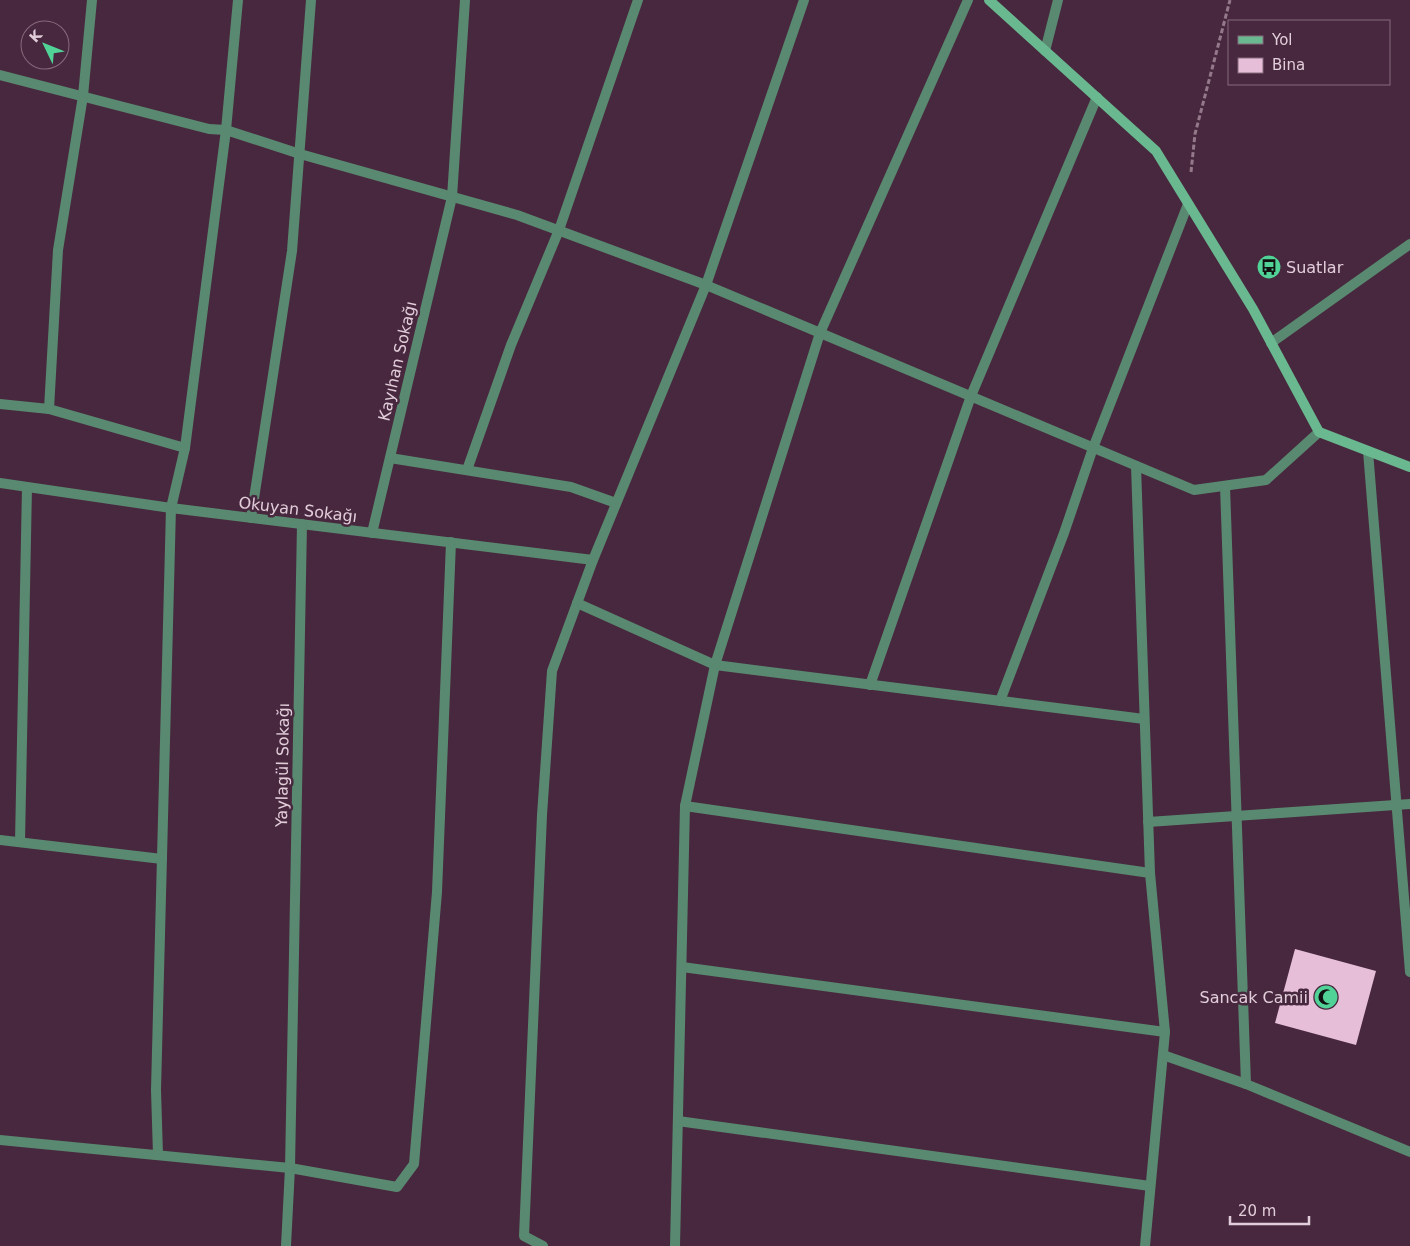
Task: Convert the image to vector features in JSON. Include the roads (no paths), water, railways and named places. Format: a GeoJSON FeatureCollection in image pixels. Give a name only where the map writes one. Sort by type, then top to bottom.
{"type":"FeatureCollection","features":[{"type":"Feature","properties":{"kind":"street"},"geometry":{"type":"LineString","coordinates":[[49,409],[58,250],[83,96],[92,0]]}},
{"type":"Feature","properties":{"kind":"street"},"geometry":{"type":"LineString","coordinates":[[158,1155],[156,1090],[172,508],[185,448],[226,130],[238,0]]}},
{"type":"Feature","properties":{"kind":"street"},"geometry":{"type":"LineString","coordinates":[[251,518],[292,251],[311,0]]}},
{"type":"Feature","properties":{"kind":"street","name":"Kayıhan Sokağı"},"geometry":{"type":"LineString","coordinates":[[372,533],[452,197],[465,0]]}},
{"type":"Feature","properties":{"kind":"street"},"geometry":{"type":"LineString","coordinates":[[467,470],[511,345],[559,230],[638,0]]}},
{"type":"Feature","properties":{"kind":"street"},"geometry":{"type":"LineString","coordinates":[[543,1246],[524,1236],[542,815],[552,671],[593,560],[706,285],[804,0]]}},
{"type":"Feature","properties":{"kind":"street"},"geometry":{"type":"LineString","coordinates":[[675,1246],[685,806],[716,665],[820,333],[968,0]]}},
{"type":"Feature","properties":{"kind":"street"},"geometry":{"type":"LineString","coordinates":[[989,0],[1156,151],[1253,309],[1319,432],[1410,467]]}},
{"type":"Feature","properties":{"kind":"street"},"geometry":{"type":"LineString","coordinates":[[1045,51],[1058,0]]}},
{"type":"Feature","properties":{"kind":"street"},"geometry":{"type":"LineString","coordinates":[[0,75],[209,129],[226,130],[300,154],[517,215],[706,285],[1194,490],[1266,480],[1319,432]]}},
{"type":"Feature","properties":{"kind":"street"},"geometry":{"type":"LineString","coordinates":[[870,685],[971,396],[1097,97]]}},
{"type":"Feature","properties":{"kind":"street"},"geometry":{"type":"LineString","coordinates":[[1000,701],[1094,448],[1188,204]]}},
{"type":"Feature","properties":{"kind":"street"},"geometry":{"type":"LineString","coordinates":[[1271,343],[1410,244]]}},
{"type":"Feature","properties":{"kind":"street"},"geometry":{"type":"LineString","coordinates":[[0,404],[49,409],[185,448]]}},
{"type":"Feature","properties":{"kind":"street"},"geometry":{"type":"LineString","coordinates":[[1368,451],[1410,972]]}},
{"type":"Feature","properties":{"kind":"street"},"geometry":{"type":"LineString","coordinates":[[390,458],[570,487],[616,503]]}},
{"type":"Feature","properties":{"kind":"street"},"geometry":{"type":"LineString","coordinates":[[1136,466],[1150,873],[1165,1032],[1145,1246]]}},
{"type":"Feature","properties":{"kind":"street","name":"Okuyan Sokağı"},"geometry":{"type":"LineString","coordinates":[[0,483],[172,508],[593,560]]}},
{"type":"Feature","properties":{"kind":"street"},"geometry":{"type":"LineString","coordinates":[[1224,486],[1246,1084]]}},
{"type":"Feature","properties":{"kind":"street"},"geometry":{"type":"LineString","coordinates":[[20,842],[28,487]]}},
{"type":"Feature","properties":{"kind":"street","name":"Yaylagül Sokağı"},"geometry":{"type":"LineString","coordinates":[[286,1246],[290,1168],[302,524]]}},
{"type":"Feature","properties":{"kind":"street"},"geometry":{"type":"LineString","coordinates":[[0,1140],[290,1168],[397,1186],[414,1164],[438,892],[451,542]]}},
{"type":"Feature","properties":{"kind":"street"},"geometry":{"type":"LineString","coordinates":[[577,603],[716,665],[1144,719]]}},
{"type":"Feature","properties":{"kind":"street"},"geometry":{"type":"LineString","coordinates":[[1148,822],[1410,804]]}},
{"type":"Feature","properties":{"kind":"street"},"geometry":{"type":"LineString","coordinates":[[685,806],[1150,873]]}},
{"type":"Feature","properties":{"kind":"street"},"geometry":{"type":"LineString","coordinates":[[0,840],[162,859]]}},
{"type":"Feature","properties":{"kind":"street"},"geometry":{"type":"LineString","coordinates":[[682,967],[1165,1032]]}},
{"type":"Feature","properties":{"kind":"street"},"geometry":{"type":"LineString","coordinates":[[1163,1055],[1246,1084],[1410,1152]]}},
{"type":"Feature","properties":{"kind":"street"},"geometry":{"type":"LineString","coordinates":[[678,1121],[1150,1186]]}},
{"type":"Feature","properties":{"kind":"place","name":"Suatlar"},"geometry":{"type":"Point","coordinates":[1269,267]}},
{"type":"Feature","properties":{"kind":"place","name":"Sancak Camii"},"geometry":{"type":"Point","coordinates":[1326,997]}}]}
